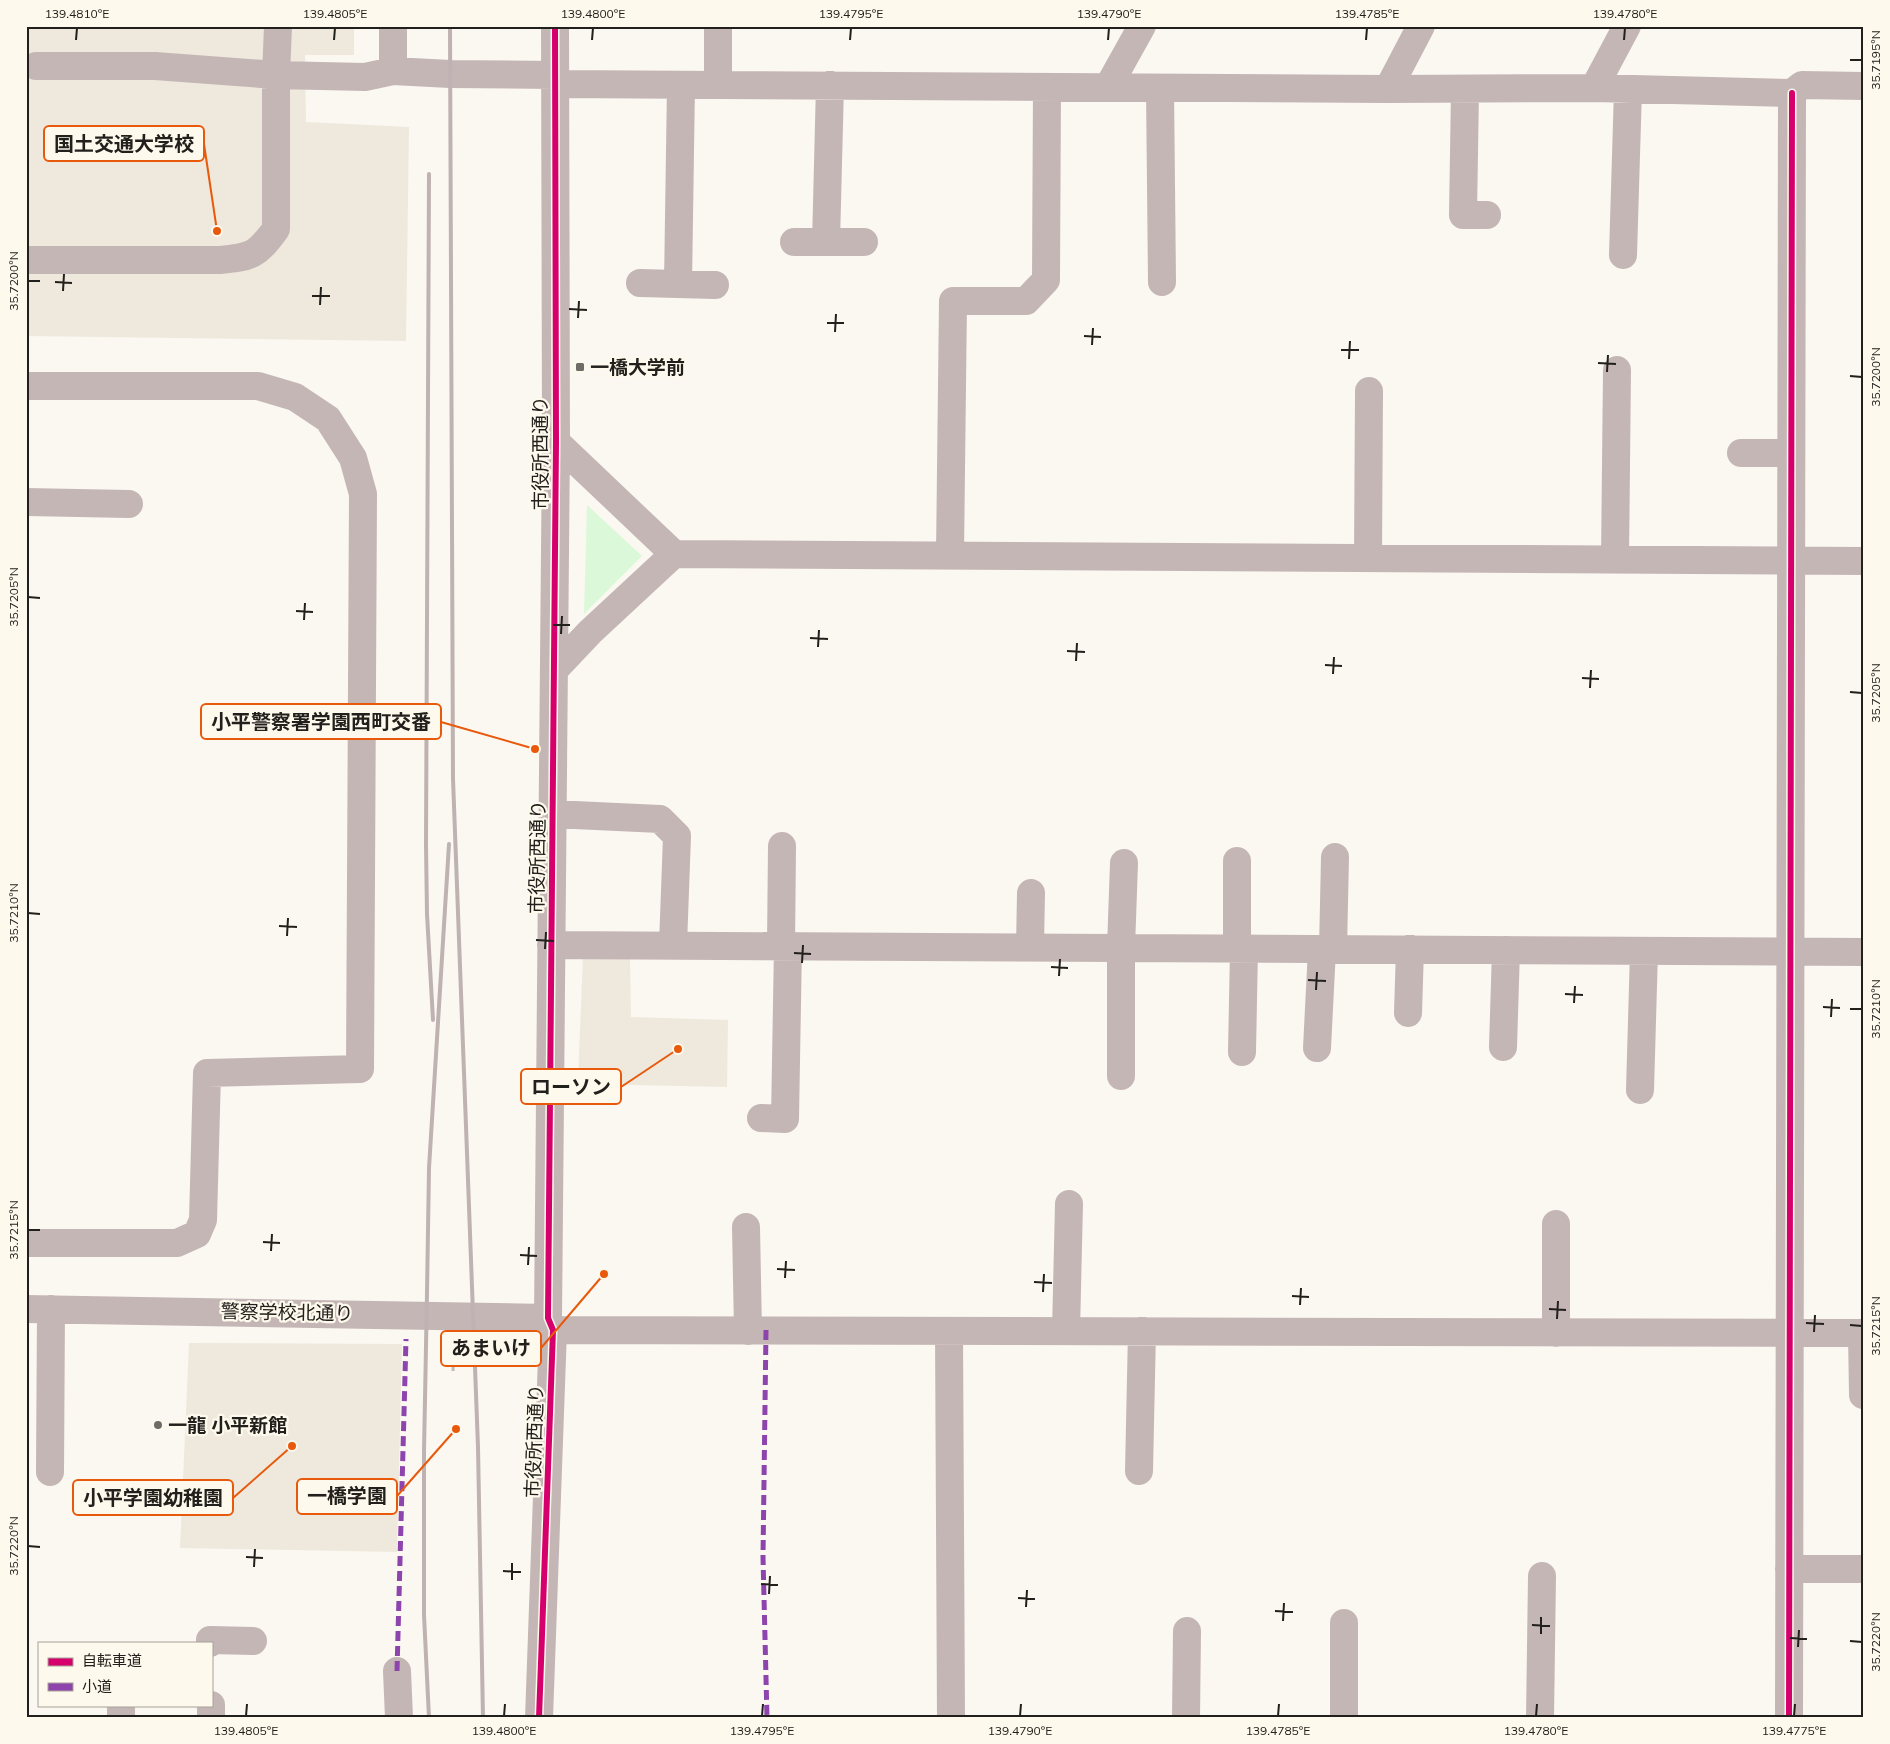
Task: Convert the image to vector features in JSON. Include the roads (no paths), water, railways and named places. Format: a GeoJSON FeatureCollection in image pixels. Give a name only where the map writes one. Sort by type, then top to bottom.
{"type":"FeatureCollection","features":[{"type":"Feature","properties":{"kind":"street"},"geometry":{"type":"LineString","coordinates":[[26,260],[220,260],[244,258],[263,247],[276,229],[276,75],[278,26]]}},
{"type":"Feature","properties":{"kind":"street"},"geometry":{"type":"LineString","coordinates":[[393,26],[393,71]]}},
{"type":"Feature","properties":{"kind":"street","name":"市役所西通り"},"geometry":{"type":"LineString","coordinates":[[539,1718],[550,1324],[551,944],[556,442],[555,26]]}},
{"type":"Feature","properties":{"kind":"street"},"geometry":{"type":"LineString","coordinates":[[718,26],[718,85]]}},
{"type":"Feature","properties":{"kind":"street"},"geometry":{"type":"LineString","coordinates":[[1108,87],[1142,26]]}},
{"type":"Feature","properties":{"kind":"street"},"geometry":{"type":"LineString","coordinates":[[1388,89],[1422,26]]}},
{"type":"Feature","properties":{"kind":"street"},"geometry":{"type":"LineString","coordinates":[[1594,88],[1627,26]]}},
{"type":"Feature","properties":{"kind":"street"},"geometry":{"type":"LineString","coordinates":[[36,66],[155,66],[276,75],[365,77],[393,71],[681,85],[1465,90],[1594,88],[1792,94],[1802,85],[1864,86]]}},
{"type":"Feature","properties":{"kind":"street"},"geometry":{"type":"LineString","coordinates":[[678,284],[681,85]]}},
{"type":"Feature","properties":{"kind":"street"},"geometry":{"type":"LineString","coordinates":[[826,242],[830,86]]}},
{"type":"Feature","properties":{"kind":"street"},"geometry":{"type":"LineString","coordinates":[[950,556],[953,301],[1026,301],[1046,280],[1048,87]]}},
{"type":"Feature","properties":{"kind":"street"},"geometry":{"type":"LineString","coordinates":[[1160,88],[1162,282]]}},
{"type":"Feature","properties":{"kind":"street"},"geometry":{"type":"LineString","coordinates":[[1623,256],[1628,89]]}},
{"type":"Feature","properties":{"kind":"street"},"geometry":{"type":"LineString","coordinates":[[1465,90],[1463,215],[1487,215]]}},
{"type":"Feature","properties":{"kind":"street"},"geometry":{"type":"LineString","coordinates":[[1789,1718],[1792,94]]}},
{"type":"Feature","properties":{"kind":"street"},"geometry":{"type":"LineString","coordinates":[[794,242],[864,242]]}},
{"type":"Feature","properties":{"kind":"street"},"geometry":{"type":"LineString","coordinates":[[640,283],[715,285]]}},
{"type":"Feature","properties":{"kind":"street"},"geometry":{"type":"LineString","coordinates":[[1615,559],[1617,370]]}},
{"type":"Feature","properties":{"kind":"street"},"geometry":{"type":"LineString","coordinates":[[26,386],[258,386],[295,396],[328,419],[353,458],[363,494],[363,504],[360,1069],[208,1073],[203,1220],[198,1234],[177,1243],[26,1243]]}},
{"type":"Feature","properties":{"kind":"street"},"geometry":{"type":"LineString","coordinates":[[1368,558],[1369,392]]}},
{"type":"Feature","properties":{"kind":"street"},"geometry":{"type":"LineString","coordinates":[[556,442],[674,554],[1864,561]]}},
{"type":"Feature","properties":{"kind":"street"},"geometry":{"type":"LineString","coordinates":[[1741,453],[1791,453]]}},
{"type":"Feature","properties":{"kind":"street"},"geometry":{"type":"LineString","coordinates":[[26,502],[129,504]]}},
{"type":"Feature","properties":{"kind":"street"},"geometry":{"type":"LineString","coordinates":[[554,670],[590,632],[674,554]]}},
{"type":"Feature","properties":{"kind":"street"},"geometry":{"type":"LineString","coordinates":[[553,814],[660,819],[677,836],[673,945]]}},
{"type":"Feature","properties":{"kind":"street"},"geometry":{"type":"LineString","coordinates":[[761,1118],[785,1119],[782,846]]}},
{"type":"Feature","properties":{"kind":"street"},"geometry":{"type":"LineString","coordinates":[[1317,1048],[1328,949],[1335,856]]}},
{"type":"Feature","properties":{"kind":"street"},"geometry":{"type":"LineString","coordinates":[[1238,861],[1242,1052]]}},
{"type":"Feature","properties":{"kind":"street"},"geometry":{"type":"LineString","coordinates":[[1121,1076],[1124,863]]}},
{"type":"Feature","properties":{"kind":"street"},"geometry":{"type":"LineString","coordinates":[[1030,948],[1031,892]]}},
{"type":"Feature","properties":{"kind":"street"},"geometry":{"type":"LineString","coordinates":[[551,944],[1864,952]]}},
{"type":"Feature","properties":{"kind":"street"},"geometry":{"type":"LineString","coordinates":[[1408,1013],[1410,949]]}},
{"type":"Feature","properties":{"kind":"street"},"geometry":{"type":"LineString","coordinates":[[1503,1047],[1506,950]]}},
{"type":"Feature","properties":{"kind":"street"},"geometry":{"type":"LineString","coordinates":[[1640,1090],[1644,951]]}},
{"type":"Feature","properties":{"kind":"street"},"geometry":{"type":"LineString","coordinates":[[1066,1331],[1069,1204]]}},
{"type":"Feature","properties":{"kind":"street"},"geometry":{"type":"LineString","coordinates":[[1556,1224],[1556,1332]]}},
{"type":"Feature","properties":{"kind":"street"},"geometry":{"type":"LineString","coordinates":[[746,1227],[748,1331]]}},
{"type":"Feature","properties":{"kind":"street"},"geometry":{"type":"LineString","coordinates":[[38,1309],[50,1472]]}},
{"type":"Feature","properties":{"kind":"street","name":"警察学校北通り"},"geometry":{"type":"LineString","coordinates":[[38,1309],[304,1312],[748,1331],[1863,1333]]}},
{"type":"Feature","properties":{"kind":"street"},"geometry":{"type":"LineString","coordinates":[[949,1331],[951,1718]]}},
{"type":"Feature","properties":{"kind":"street"},"geometry":{"type":"LineString","coordinates":[[1139,1471],[1142,1331]]}},
{"type":"Feature","properties":{"kind":"street"},"geometry":{"type":"LineString","coordinates":[[1863,1333],[1863,1395]]}},
{"type":"Feature","properties":{"kind":"street"},"geometry":{"type":"LineString","coordinates":[[1789,1569],[1864,1569]]}},
{"type":"Feature","properties":{"kind":"street"},"geometry":{"type":"LineString","coordinates":[[1540,1718],[1542,1576]]}},
{"type":"Feature","properties":{"kind":"street"},"geometry":{"type":"LineString","coordinates":[[1344,1622],[1344,1718]]}},
{"type":"Feature","properties":{"kind":"street"},"geometry":{"type":"LineString","coordinates":[[1186,1718],[1187,1631]]}},
{"type":"Feature","properties":{"kind":"street"},"geometry":{"type":"LineString","coordinates":[[210,1642],[210,1640],[253,1641]]}},
{"type":"Feature","properties":{"kind":"street"},"geometry":{"type":"LineString","coordinates":[[397,1671],[399,1718]]}},
{"type":"Feature","properties":{"kind":"railway"},"geometry":{"type":"LineString","coordinates":[[450,26],[453,779],[478,1447],[483,1718]]}},
{"type":"Feature","properties":{"kind":"railway"},"geometry":{"type":"LineString","coordinates":[[429,174],[426,845],[427,914],[433,1020]]}},
{"type":"Feature","properties":{"kind":"railway"},"geometry":{"type":"LineString","coordinates":[[429,1718],[424,1615],[424,1452],[429,1168],[449,844]]}},
{"type":"Feature","properties":{"kind":"place","name":"国土交通大学校"},"geometry":{"type":"Point","coordinates":[217,231]}},
{"type":"Feature","properties":{"kind":"place","name":"一橋大学前"},"geometry":{"type":"Point","coordinates":[580,367]}},
{"type":"Feature","properties":{"kind":"place","name":"小平警察署学園西町交番"},"geometry":{"type":"Point","coordinates":[535,749]}},
{"type":"Feature","properties":{"kind":"place","name":"ローソン"},"geometry":{"type":"Point","coordinates":[678,1049]}},
{"type":"Feature","properties":{"kind":"place","name":"あまいけ"},"geometry":{"type":"Point","coordinates":[604,1274]}},
{"type":"Feature","properties":{"kind":"place","name":"一龍 小平新館"},"geometry":{"type":"Point","coordinates":[158,1425]}},
{"type":"Feature","properties":{"kind":"place","name":"一橋学園"},"geometry":{"type":"Point","coordinates":[456,1429]}},
{"type":"Feature","properties":{"kind":"place","name":"小平学園幼稚園"},"geometry":{"type":"Point","coordinates":[292,1446]}}]}
